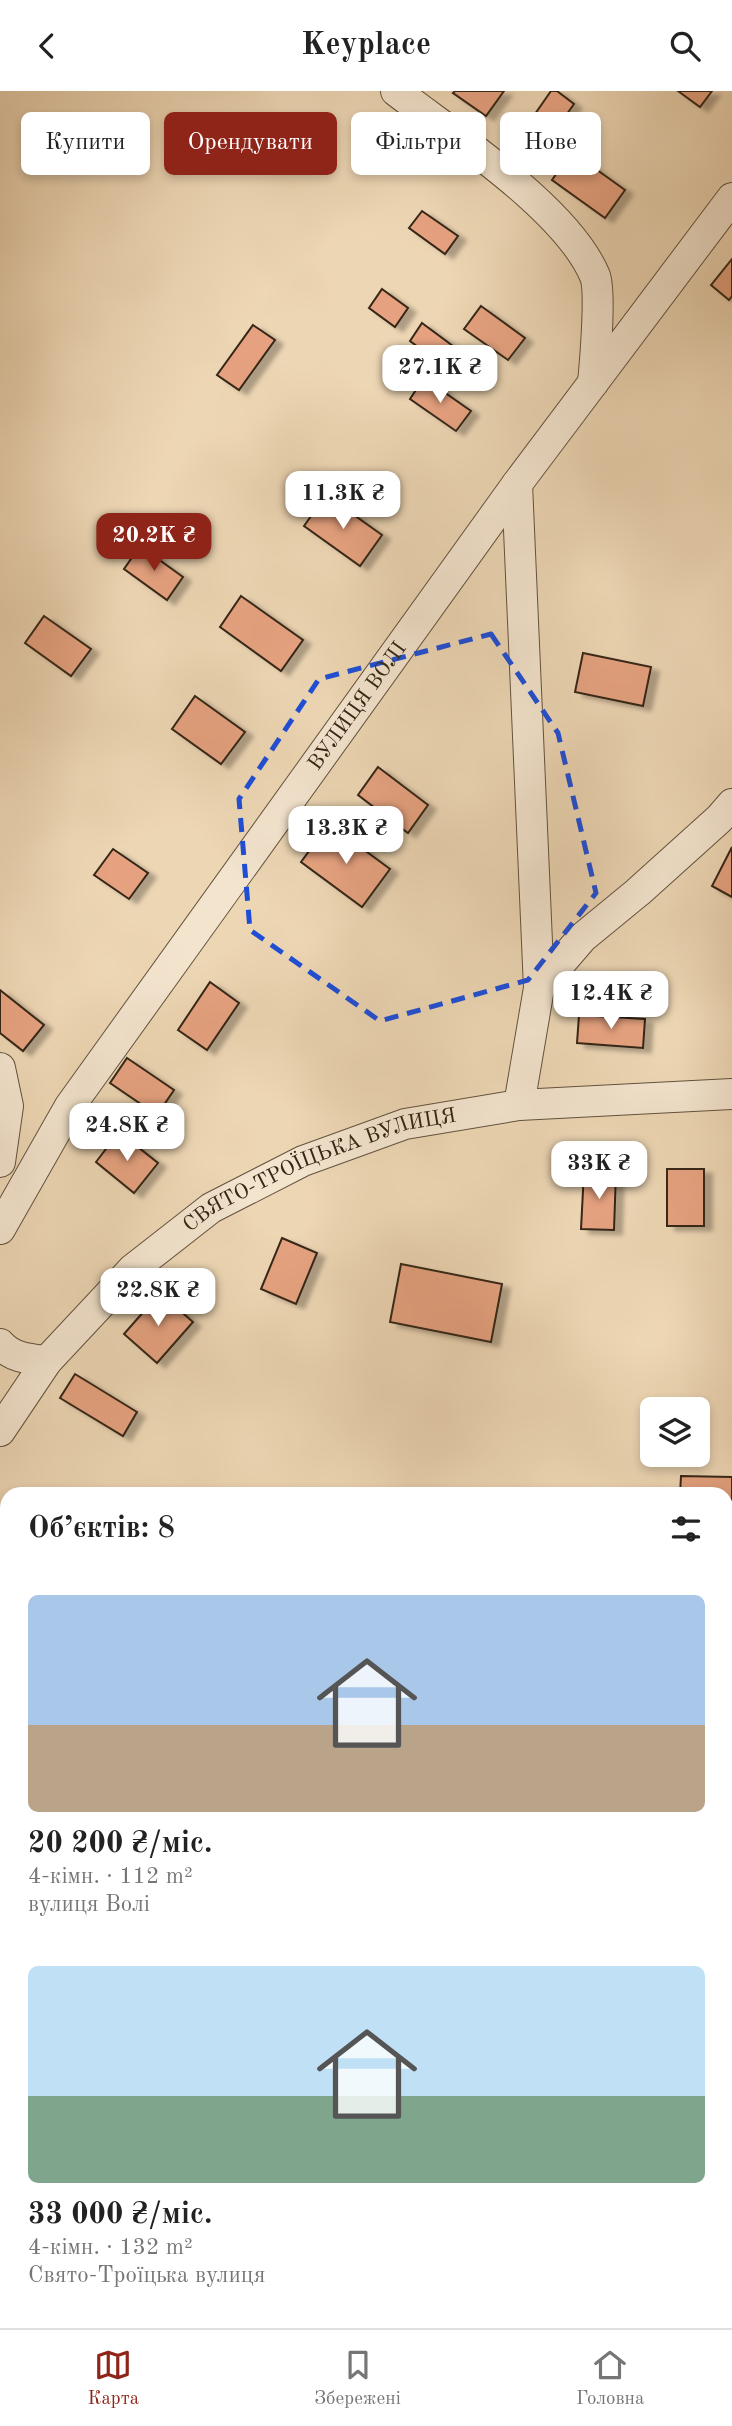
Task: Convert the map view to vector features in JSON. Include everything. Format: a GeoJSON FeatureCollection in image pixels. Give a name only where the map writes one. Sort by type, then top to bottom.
{"type":"FeatureCollection","features":[{"type":"Feature","properties":{"kind":"street"},"geometry":{"type":"LineString","coordinates":[[396,91],[525,190],[573,239],[596,278],[593,383]]}},
{"type":"Feature","properties":{"kind":"street","name":"ВУЛИЦЯ ВОЛІ"},"geometry":{"type":"LineString","coordinates":[[0,1229],[70,1106],[517,484],[732,198]]}},
{"type":"Feature","properties":{"kind":"street"},"geometry":{"type":"LineString","coordinates":[[517,484],[539,988],[519,1105]]}},
{"type":"Feature","properties":{"kind":"street"},"geometry":{"type":"LineString","coordinates":[[539,988],[582,938],[638,892],[732,804]]}},
{"type":"Feature","properties":{"kind":"street"},"geometry":{"type":"LineString","coordinates":[[0,1068],[8,1106],[0,1162]]}},
{"type":"Feature","properties":{"kind":"street","name":"СВЯТО-ТРОЇЦЬКА ВУЛИЦЯ"},"geometry":{"type":"LineString","coordinates":[[0,1431],[47,1361],[133,1269],[211,1208],[303,1161],[405,1124],[519,1105],[732,1094]]}},
{"type":"Feature","properties":{"kind":"street"},"geometry":{"type":"LineString","coordinates":[[0,1344],[4,1349],[24,1359],[47,1361]]}},
{"type":"Feature","properties":{"kind":"highlighted area"},"geometry":{"type":"Polygon","coordinates":[[[491,634],[558,733],[596,893],[528,980],[380,1021],[250,930],[239,799],[319,679],[491,634]]]}},
{"type":"Feature","properties":{"kind":"building"},"geometry":{"type":"Polygon","coordinates":[[[504,91],[486,116],[486,112],[480,112],[453,93],[504,91]]]}},
{"type":"Feature","properties":{"kind":"building"},"geometry":{"type":"Polygon","coordinates":[[[551,91],[557,91],[574,104],[568,112],[536,112],[551,91]]]}},
{"type":"Feature","properties":{"kind":"building"},"geometry":{"type":"Polygon","coordinates":[[[678,91],[712,91],[700,107],[678,91]]]}},
{"type":"Feature","properties":{"kind":"building"},"geometry":{"type":"Polygon","coordinates":[[[601,173],[625,190],[605,218],[552,180],[556,175],[601,175],[601,173]]]}},
{"type":"Feature","properties":{"kind":"building"},"geometry":{"type":"Polygon","coordinates":[[[422,211],[458,236],[445,254],[409,228],[422,211]]]}},
{"type":"Feature","properties":{"kind":"building"},"geometry":{"type":"Polygon","coordinates":[[[732,259],[732,296],[729,300],[711,285],[732,259]]]}},
{"type":"Feature","properties":{"kind":"building"},"geometry":{"type":"Polygon","coordinates":[[[382,289],[408,308],[395,327],[369,308],[382,289]]]}},
{"type":"Feature","properties":{"kind":"building"},"geometry":{"type":"Polygon","coordinates":[[[481,306],[525,338],[508,360],[464,329],[481,306]]]}},
{"type":"Feature","properties":{"kind":"building"},"geometry":{"type":"Polygon","coordinates":[[[422,323],[461,352],[449,370],[410,341],[422,323]]]}},
{"type":"Feature","properties":{"kind":"building"},"geometry":{"type":"Polygon","coordinates":[[[253,325],[275,340],[239,390],[217,375],[253,325]]]}},
{"type":"Feature","properties":{"kind":"building"},"geometry":{"type":"Polygon","coordinates":[[[424,378],[471,411],[456,431],[410,399],[424,378]]]}},
{"type":"Feature","properties":{"kind":"building"},"geometry":{"type":"Polygon","coordinates":[[[326,495],[382,535],[360,566],[304,526],[326,495]]]}},
{"type":"Feature","properties":{"kind":"building"},"geometry":{"type":"Polygon","coordinates":[[[140,546],[183,577],[167,600],[124,569],[140,546]]]}},
{"type":"Feature","properties":{"kind":"building"},"geometry":{"type":"Polygon","coordinates":[[[241,596],[303,640],[281,671],[220,627],[241,596]]]}},
{"type":"Feature","properties":{"kind":"building"},"geometry":{"type":"Polygon","coordinates":[[[44,616],[91,649],[71,676],[25,643],[44,616]]]}},
{"type":"Feature","properties":{"kind":"building"},"geometry":{"type":"Polygon","coordinates":[[[583,653],[651,667],[643,706],[575,692],[583,653]]]}},
{"type":"Feature","properties":{"kind":"building"},"geometry":{"type":"Polygon","coordinates":[[[195,696],[245,732],[221,764],[172,729],[195,696]]]}},
{"type":"Feature","properties":{"kind":"building"},"geometry":{"type":"Polygon","coordinates":[[[378,767],[428,805],[408,833],[358,795],[378,767]]]}},
{"type":"Feature","properties":{"kind":"building"},"geometry":{"type":"Polygon","coordinates":[[[329,824],[390,869],[362,907],[301,862],[329,824]]]}},
{"type":"Feature","properties":{"kind":"building"},"geometry":{"type":"Polygon","coordinates":[[[732,847],[732,897],[712,886],[732,847]]]}},
{"type":"Feature","properties":{"kind":"building"},"geometry":{"type":"Polygon","coordinates":[[[113,849],[148,873],[129,899],[94,875],[113,849]]]}},
{"type":"Feature","properties":{"kind":"building"},"geometry":{"type":"Polygon","coordinates":[[[210,982],[239,1003],[207,1050],[178,1030],[210,982]]]}},
{"type":"Feature","properties":{"kind":"building"},"geometry":{"type":"Polygon","coordinates":[[[0,990],[44,1025],[23,1051],[0,1033],[0,990]]]}},
{"type":"Feature","properties":{"kind":"building"},"geometry":{"type":"Polygon","coordinates":[[[579,1015],[645,1019],[643,1048],[577,1043],[579,1015]]]}},
{"type":"Feature","properties":{"kind":"building"},"geometry":{"type":"Polygon","coordinates":[[[127,1058],[174,1090],[157,1115],[110,1083],[127,1058]]]}},
{"type":"Feature","properties":{"kind":"building"},"geometry":{"type":"Polygon","coordinates":[[[119,1132],[158,1163],[134,1193],[96,1162],[119,1132]]]}},
{"type":"Feature","properties":{"kind":"building"},"geometry":{"type":"Polygon","coordinates":[[[667,1169],[704,1169],[704,1226],[667,1226],[667,1169]]]}},
{"type":"Feature","properties":{"kind":"building"},"geometry":{"type":"Polygon","coordinates":[[[584,1171],[616,1172],[614,1230],[581,1229],[584,1171]]]}},
{"type":"Feature","properties":{"kind":"building"},"geometry":{"type":"Polygon","coordinates":[[[282,1238],[317,1253],[296,1304],[261,1289],[282,1238]]]}},
{"type":"Feature","properties":{"kind":"building"},"geometry":{"type":"Polygon","coordinates":[[[401,1264],[502,1284],[491,1342],[390,1322],[401,1264]]]}},
{"type":"Feature","properties":{"kind":"building"},"geometry":{"type":"Polygon","coordinates":[[[160,1293],[193,1322],[157,1363],[124,1334],[160,1293]]]}},
{"type":"Feature","properties":{"kind":"building"},"geometry":{"type":"Polygon","coordinates":[[[75,1374],[137,1412],[123,1436],[60,1398],[75,1374]]]}},
{"type":"Feature","properties":{"kind":"building"},"geometry":{"type":"Polygon","coordinates":[[[681,1476],[732,1477],[732,1487],[680,1487],[681,1476]]]}}]}
